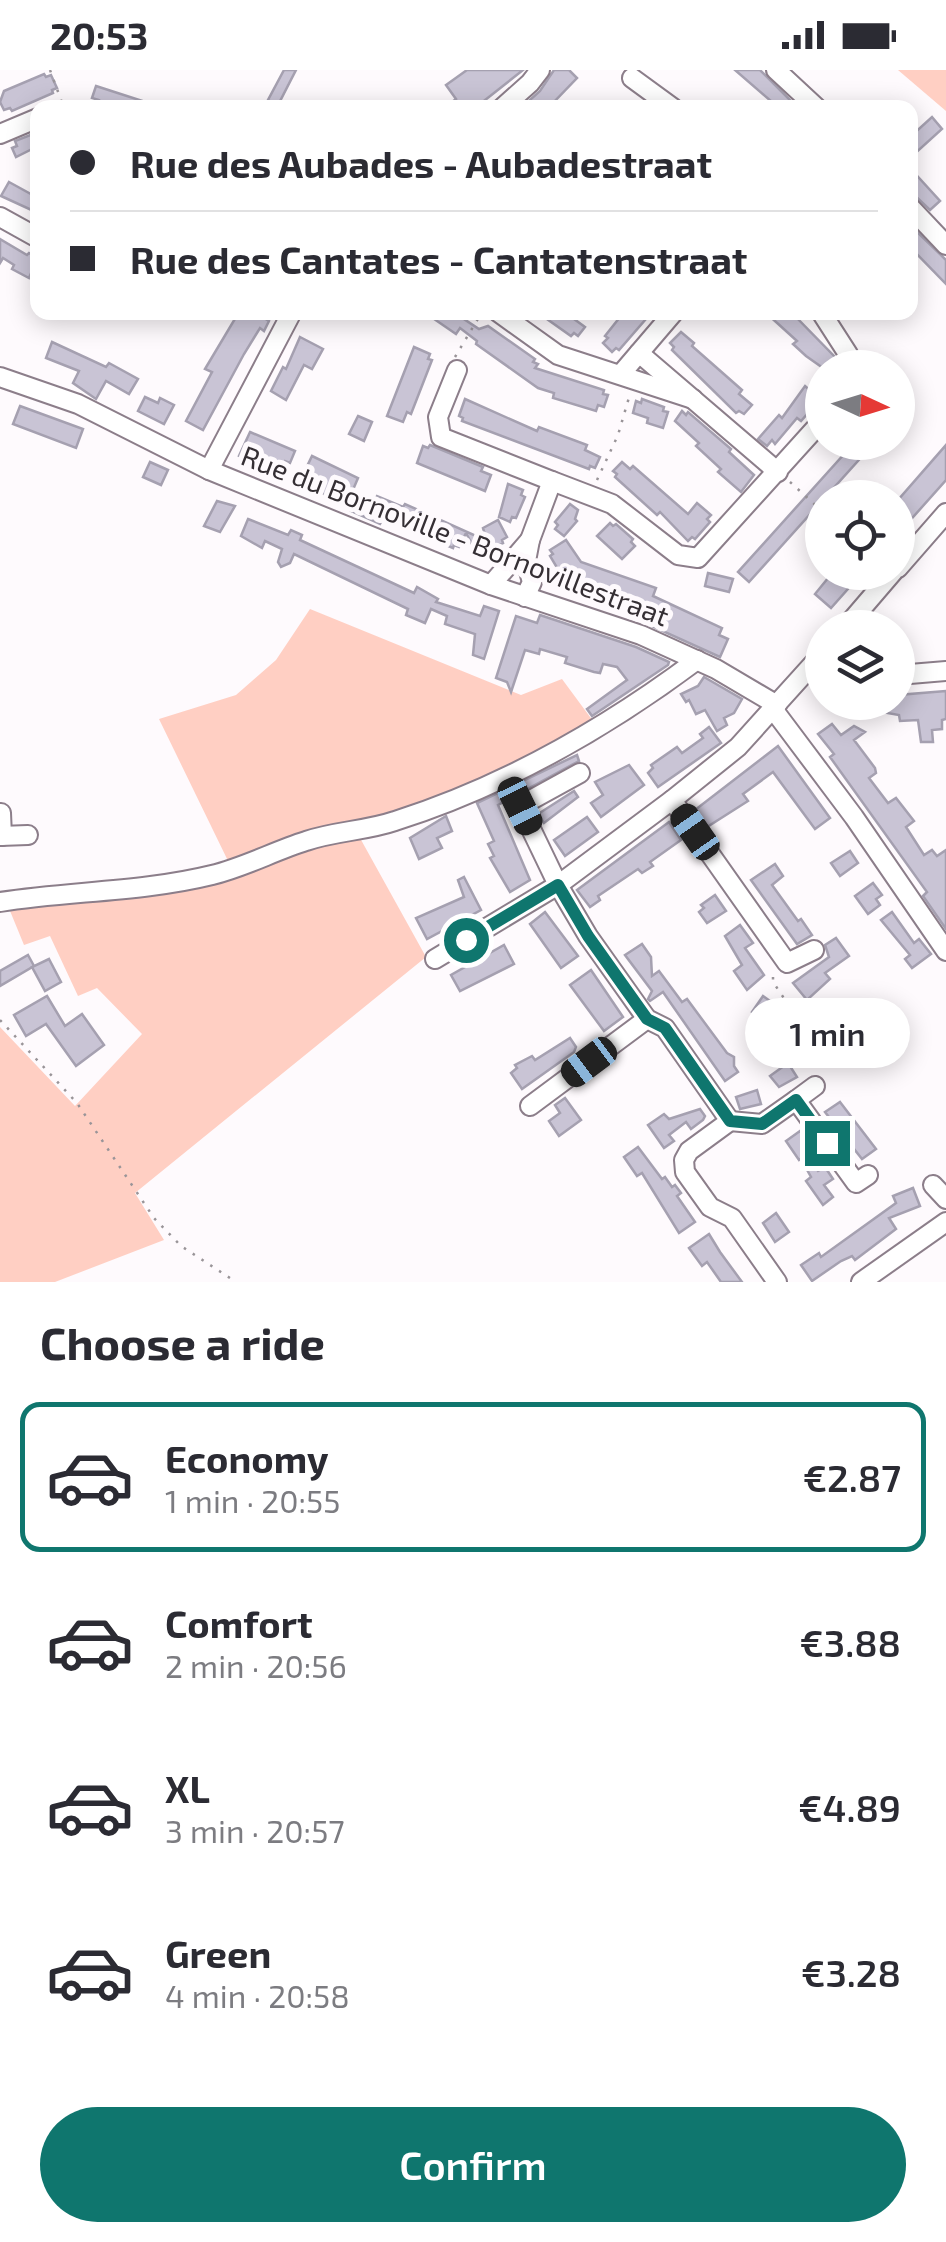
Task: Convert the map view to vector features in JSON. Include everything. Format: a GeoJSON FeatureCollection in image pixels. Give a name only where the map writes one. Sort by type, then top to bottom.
{"type":"FeatureCollection","features":[{"type":"Feature","properties":{"kind":"street"},"geometry":{"type":"LineString","coordinates":[[510,100],[540,70]]}},
{"type":"Feature","properties":{"kind":"street"},"geometry":{"type":"LineString","coordinates":[[776,70],[808,100]]}},
{"type":"Feature","properties":{"kind":"street"},"geometry":{"type":"LineString","coordinates":[[632,78],[662,100]]}},
{"type":"Feature","properties":{"kind":"street"},"geometry":{"type":"LineString","coordinates":[[0,134],[30,121]]}},
{"type":"Feature","properties":{"kind":"street"},"geometry":{"type":"LineString","coordinates":[[918,216],[946,246]]}},
{"type":"Feature","properties":{"kind":"street"},"geometry":{"type":"LineString","coordinates":[[0,217],[30,234]]}},
{"type":"Feature","properties":{"kind":"street"},"geometry":{"type":"LineString","coordinates":[[209,470],[288,320]]}},
{"type":"Feature","properties":{"kind":"street"},"geometry":{"type":"LineString","coordinates":[[509,320],[558,355],[693,399]]}},
{"type":"Feature","properties":{"kind":"street"},"geometry":{"type":"LineString","coordinates":[[628,376],[639,353],[667,320]]}},
{"type":"Feature","properties":{"kind":"street"},"geometry":{"type":"LineString","coordinates":[[826,320],[845,350]]}},
{"type":"Feature","properties":{"kind":"street"},"geometry":{"type":"LineString","coordinates":[[639,353],[778,472]]}},
{"type":"Feature","properties":{"kind":"street"},"geometry":{"type":"LineString","coordinates":[[457,370],[438,416],[442,437],[591,494],[626,512],[678,556],[694,559],[704,554],[805,441]]}},
{"type":"Feature","properties":{"kind":"street","name":"Rue du Bornoville - Bornovillestraat"},"geometry":{"type":"LineString","coordinates":[[0,377],[78,404],[209,470],[491,585],[627,630],[697,660],[775,707]]}},
{"type":"Feature","properties":{"kind":"street"},"geometry":{"type":"LineString","coordinates":[[525,597],[532,582],[526,561],[530,540],[552,480]]}},
{"type":"Feature","properties":{"kind":"street"},"geometry":{"type":"LineString","coordinates":[[915,548],[946,513]]}},
{"type":"Feature","properties":{"kind":"street"},"geometry":{"type":"LineString","coordinates":[[491,585],[530,540]]}},
{"type":"Feature","properties":{"kind":"street"},"geometry":{"type":"LineString","coordinates":[[861,610],[878,590]]}},
{"type":"Feature","properties":{"kind":"street"},"geometry":{"type":"LineString","coordinates":[[0,902],[136,888],[211,875],[305,841],[392,822],[502,778],[592,733],[697,660]]}},
{"type":"Feature","properties":{"kind":"street"},"geometry":{"type":"LineString","coordinates":[[915,674],[946,671]]}},
{"type":"Feature","properties":{"kind":"street"},"geometry":{"type":"LineString","coordinates":[[435,959],[558,885],[672,800],[738,747],[805,674]]}},
{"type":"Feature","properties":{"kind":"street"},"geometry":{"type":"LineString","coordinates":[[775,707],[946,951]]}},
{"type":"Feature","properties":{"kind":"street"},"geometry":{"type":"LineString","coordinates":[[580,772],[520,806],[558,885],[598,950],[647,1019],[665,1028],[730,1121]]}},
{"type":"Feature","properties":{"kind":"street"},"geometry":{"type":"LineString","coordinates":[[672,800],[780,970],[814,950]]}},
{"type":"Feature","properties":{"kind":"street"},"geometry":{"type":"LineString","coordinates":[[1,813],[1,836],[28,835]]}},
{"type":"Feature","properties":{"kind":"street"},"geometry":{"type":"LineString","coordinates":[[530,1106],[647,1019]]}},
{"type":"Feature","properties":{"kind":"street"},"geometry":{"type":"LineString","coordinates":[[777,1282],[732,1218],[710,1207],[685,1172],[684,1160],[689,1151],[730,1121],[762,1124],[815,1086]]}},
{"type":"Feature","properties":{"kind":"street"},"geometry":{"type":"LineString","coordinates":[[796,1100],[855,1183]]}},
{"type":"Feature","properties":{"kind":"street"},"geometry":{"type":"LineString","coordinates":[[872,1279],[946,1222]]}},
{"type":"Feature","properties":{"kind":"path"},"geometry":{"type":"LineString","coordinates":[[50,70],[61,100]]}},
{"type":"Feature","properties":{"kind":"path"},"geometry":{"type":"LineString","coordinates":[[457,370],[454,354],[477,320]]}},
{"type":"Feature","properties":{"kind":"path"},"geometry":{"type":"LineString","coordinates":[[591,494],[618,434],[628,376]]}},
{"type":"Feature","properties":{"kind":"path"},"geometry":{"type":"LineString","coordinates":[[778,472],[805,496]]}},
{"type":"Feature","properties":{"kind":"path"},"geometry":{"type":"LineString","coordinates":[[780,970],[772,982],[798,1018],[785,1032],[803,1054],[815,1086]]}},
{"type":"Feature","properties":{"kind":"path"},"geometry":{"type":"LineString","coordinates":[[0,1020],[77,1103],[154,1218],[181,1246],[236,1282]]}},
{"type":"Feature","properties":{"kind":"shaded area"},"geometry":{"type":"Polygon","coordinates":[[[898,70],[946,70],[946,111],[898,70]]]}},
{"type":"Feature","properties":{"kind":"shaded area"},"geometry":{"type":"Polygon","coordinates":[[[310,609],[521,695],[562,679],[593,721],[478,784],[360,838],[426,957],[135,1193],[164,1240],[55,1282],[0,1282],[0,1027],[75,1106],[142,1034],[97,988],[78,996],[50,936],[24,945],[8,906],[34,902],[33,888],[96,886],[230,865],[159,719],[236,695],[276,660],[310,609]]]}},
{"type":"Feature","properties":{"kind":"building"},"geometry":{"type":"Polygon","coordinates":[[[284,70],[296,70],[281,100],[268,100],[284,70]]]}},
{"type":"Feature","properties":{"kind":"building"},"geometry":{"type":"Polygon","coordinates":[[[467,70],[523,70],[485,100],[455,100],[446,85],[467,70]]]}},
{"type":"Feature","properties":{"kind":"building"},"geometry":{"type":"Polygon","coordinates":[[[554,70],[569,70],[577,78],[556,100],[530,100],[554,70]]]}},
{"type":"Feature","properties":{"kind":"building"},"geometry":{"type":"Polygon","coordinates":[[[735,70],[760,70],[790,100],[770,100],[735,70]]]}},
{"type":"Feature","properties":{"kind":"building"},"geometry":{"type":"Polygon","coordinates":[[[44,74],[51,75],[57,88],[12,111],[4,110],[0,102],[4,91],[44,74]]]}},
{"type":"Feature","properties":{"kind":"building"},"geometry":{"type":"Polygon","coordinates":[[[96,86],[139,100],[99,100],[92,98],[96,86]]]}},
{"type":"Feature","properties":{"kind":"building"},"geometry":{"type":"Polygon","coordinates":[[[932,117],[942,129],[918,151],[918,130],[932,117]]]}},
{"type":"Feature","properties":{"kind":"building"},"geometry":{"type":"Polygon","coordinates":[[[30,135],[30,150],[16,157],[12,148],[17,146],[15,141],[30,135]]]}},
{"type":"Feature","properties":{"kind":"building"},"geometry":{"type":"Polygon","coordinates":[[[918,177],[940,201],[930,210],[918,199],[918,177]]]}},
{"type":"Feature","properties":{"kind":"building"},"geometry":{"type":"Polygon","coordinates":[[[9,182],[30,194],[30,209],[1,196],[9,182]]]}},
{"type":"Feature","properties":{"kind":"building"},"geometry":{"type":"Polygon","coordinates":[[[918,233],[946,260],[946,284],[918,255],[918,233]]]}},
{"type":"Feature","properties":{"kind":"building"},"geometry":{"type":"Polygon","coordinates":[[[0,239],[30,253],[29,278],[12,269],[14,265],[3,258],[0,263],[0,239]]]}},
{"type":"Feature","properties":{"kind":"building"},"geometry":{"type":"Polygon","coordinates":[[[234,320],[269,321],[244,354],[203,430],[186,421],[212,372],[205,369],[234,320]]]}},
{"type":"Feature","properties":{"kind":"building"},"geometry":{"type":"Polygon","coordinates":[[[436,320],[466,320],[479,329],[488,326],[535,359],[535,368],[604,390],[603,394],[608,395],[604,407],[598,405],[596,411],[553,398],[554,393],[538,388],[460,328],[456,334],[436,320]]]}},
{"type":"Feature","properties":{"kind":"building"},"geometry":{"type":"Polygon","coordinates":[[[548,320],[575,320],[585,327],[578,336],[571,336],[548,320]]]}},
{"type":"Feature","properties":{"kind":"building"},"geometry":{"type":"Polygon","coordinates":[[[618,320],[645,320],[619,350],[612,352],[603,343],[608,338],[605,336],[618,320]]]}},
{"type":"Feature","properties":{"kind":"building"},"geometry":{"type":"Polygon","coordinates":[[[774,320],[799,320],[828,350],[805,350],[805,355],[793,344],[797,341],[774,320]]]}},
{"type":"Feature","properties":{"kind":"building"},"geometry":{"type":"Polygon","coordinates":[[[681,332],[742,390],[739,394],[752,405],[744,414],[736,413],[672,350],[670,343],[681,332]]]}},
{"type":"Feature","properties":{"kind":"building"},"geometry":{"type":"Polygon","coordinates":[[[300,337],[323,349],[312,369],[304,365],[286,400],[271,391],[300,337]]]}},
{"type":"Feature","properties":{"kind":"building"},"geometry":{"type":"Polygon","coordinates":[[[52,342],[106,367],[109,363],[138,379],[129,394],[106,381],[96,399],[73,383],[79,371],[46,358],[52,342]]]}},
{"type":"Feature","properties":{"kind":"building"},"geometry":{"type":"Polygon","coordinates":[[[414,347],[430,354],[428,359],[432,360],[411,414],[407,412],[403,422],[387,416],[414,347]]]}},
{"type":"Feature","properties":{"kind":"building"},"geometry":{"type":"Polygon","coordinates":[[[805,386],[805,416],[801,421],[797,418],[775,444],[772,440],[767,446],[758,439],[779,415],[782,418],[805,386]]]}},
{"type":"Feature","properties":{"kind":"building"},"geometry":{"type":"Polygon","coordinates":[[[145,397],[158,403],[160,398],[174,405],[164,424],[138,411],[145,397]]]}},
{"type":"Feature","properties":{"kind":"building"},"geometry":{"type":"Polygon","coordinates":[[[465,399],[537,431],[539,427],[587,445],[585,450],[600,457],[595,468],[462,421],[459,416],[465,399]]]}},
{"type":"Feature","properties":{"kind":"building"},"geometry":{"type":"Polygon","coordinates":[[[642,399],[668,412],[663,428],[633,413],[636,401],[641,403],[642,399]]]}},
{"type":"Feature","properties":{"kind":"building"},"geometry":{"type":"Polygon","coordinates":[[[20,406],[83,429],[76,448],[13,424],[20,406]]]}},
{"type":"Feature","properties":{"kind":"building"},"geometry":{"type":"Polygon","coordinates":[[[682,411],[731,449],[729,452],[754,475],[741,492],[718,472],[721,469],[675,421],[682,411]]]}},
{"type":"Feature","properties":{"kind":"building"},"geometry":{"type":"Polygon","coordinates":[[[358,416],[372,422],[364,441],[349,434],[358,416]]]}},
{"type":"Feature","properties":{"kind":"building"},"geometry":{"type":"Polygon","coordinates":[[[250,432],[295,451],[279,474],[239,456],[250,432]]]}},
{"type":"Feature","properties":{"kind":"building"},"geometry":{"type":"Polygon","coordinates":[[[430,445],[483,467],[481,471],[491,475],[485,491],[417,463],[423,446],[430,445]]]}},
{"type":"Feature","properties":{"kind":"building"},"geometry":{"type":"Polygon","coordinates":[[[946,445],[946,480],[915,515],[915,481],[946,445]]]}},
{"type":"Feature","properties":{"kind":"building"},"geometry":{"type":"Polygon","coordinates":[[[312,456],[358,478],[352,492],[374,502],[377,496],[403,507],[405,504],[487,541],[483,528],[498,520],[507,537],[482,553],[476,552],[466,533],[459,547],[453,548],[385,515],[380,524],[299,483],[312,456]]]}},
{"type":"Feature","properties":{"kind":"building"},"geometry":{"type":"Polygon","coordinates":[[[839,460],[859,460],[841,480],[821,480],[839,460]]]}},
{"type":"Feature","properties":{"kind":"building"},"geometry":{"type":"Polygon","coordinates":[[[150,462],[168,470],[161,485],[143,477],[150,462]]]}},
{"type":"Feature","properties":{"kind":"building"},"geometry":{"type":"Polygon","coordinates":[[[622,462],[630,469],[633,466],[688,514],[697,503],[711,515],[707,519],[710,522],[695,539],[688,541],[660,512],[657,515],[615,477],[613,471],[622,462]]]}},
{"type":"Feature","properties":{"kind":"building"},"geometry":{"type":"Polygon","coordinates":[[[508,484],[523,490],[521,495],[525,497],[516,518],[512,517],[510,522],[499,517],[508,484]]]}},
{"type":"Feature","properties":{"kind":"building"},"geometry":{"type":"Polygon","coordinates":[[[805,498],[805,520],[749,582],[738,572],[805,498]]]}},
{"type":"Feature","properties":{"kind":"building"},"geometry":{"type":"Polygon","coordinates":[[[217,501],[235,506],[220,532],[204,526],[217,501]]]}},
{"type":"Feature","properties":{"kind":"building"},"geometry":{"type":"Polygon","coordinates":[[[570,504],[578,510],[577,521],[564,536],[555,529],[555,522],[570,504]]]}},
{"type":"Feature","properties":{"kind":"building"},"geometry":{"type":"Polygon","coordinates":[[[248,519],[288,535],[291,530],[302,535],[300,540],[414,593],[417,587],[438,599],[436,602],[480,616],[484,606],[499,611],[484,659],[473,655],[475,634],[445,624],[447,616],[431,609],[425,623],[406,615],[408,609],[294,554],[290,563],[281,567],[278,562],[282,549],[265,541],[262,548],[241,536],[248,519]]]}},
{"type":"Feature","properties":{"kind":"building"},"geometry":{"type":"Polygon","coordinates":[[[610,523],[633,539],[635,546],[622,559],[597,536],[610,523]]]}},
{"type":"Feature","properties":{"kind":"building"},"geometry":{"type":"Polygon","coordinates":[[[566,540],[581,562],[656,588],[653,596],[722,628],[719,635],[728,639],[720,657],[647,624],[654,611],[589,590],[590,587],[569,580],[566,574],[562,576],[550,550],[566,540]]]}},
{"type":"Feature","properties":{"kind":"building"},"geometry":{"type":"Polygon","coordinates":[[[708,573],[733,579],[729,592],[705,586],[708,573]]]}},
{"type":"Feature","properties":{"kind":"building"},"geometry":{"type":"Polygon","coordinates":[[[818,590],[847,590],[831,608],[815,594],[818,590]]]}},
{"type":"Feature","properties":{"kind":"building"},"geometry":{"type":"Polygon","coordinates":[[[540,615],[636,647],[669,662],[668,665],[592,716],[587,709],[627,680],[617,667],[603,664],[600,673],[594,672],[565,663],[567,657],[540,649],[539,654],[525,650],[511,692],[507,682],[496,678],[516,616],[537,623],[540,615]]]}},
{"type":"Feature","properties":{"kind":"building"},"geometry":{"type":"Polygon","coordinates":[[[704,677],[742,699],[734,713],[724,718],[727,725],[717,731],[705,710],[696,714],[681,694],[698,686],[704,677]]]}},
{"type":"Feature","properties":{"kind":"building"},"geometry":{"type":"Polygon","coordinates":[[[946,691],[946,719],[942,720],[942,729],[932,730],[933,742],[921,742],[918,720],[900,721],[915,720],[915,694],[946,691]]]}},
{"type":"Feature","properties":{"kind":"building"},"geometry":{"type":"Polygon","coordinates":[[[832,724],[841,735],[854,726],[865,732],[854,740],[875,768],[876,773],[869,778],[888,803],[896,798],[914,821],[906,827],[924,855],[932,850],[937,856],[946,850],[946,929],[923,896],[927,892],[830,757],[834,754],[818,734],[832,724]]]}},
{"type":"Feature","properties":{"kind":"building"},"geometry":{"type":"Polygon","coordinates":[[[709,727],[721,743],[658,787],[648,773],[651,765],[677,747],[682,753],[703,738],[700,734],[709,727]]]}},
{"type":"Feature","properties":{"kind":"building"},"geometry":{"type":"Polygon","coordinates":[[[778,746],[830,818],[815,829],[773,772],[743,794],[748,801],[707,827],[695,810],[778,746]]]}},
{"type":"Feature","properties":{"kind":"building"},"geometry":{"type":"Polygon","coordinates":[[[577,755],[579,761],[498,805],[530,880],[510,892],[490,858],[494,856],[488,844],[494,841],[477,803],[577,755]]]}},
{"type":"Feature","properties":{"kind":"building"},"geometry":{"type":"Polygon","coordinates":[[[629,765],[644,785],[601,817],[591,803],[603,795],[595,782],[629,765]]]}},
{"type":"Feature","properties":{"kind":"building"},"geometry":{"type":"Polygon","coordinates":[[[574,791],[578,797],[544,823],[538,814],[574,791]]]}},
{"type":"Feature","properties":{"kind":"building"},"geometry":{"type":"Polygon","coordinates":[[[446,816],[452,831],[437,838],[442,848],[419,859],[410,838],[446,816]]]}},
{"type":"Feature","properties":{"kind":"building"},"geometry":{"type":"Polygon","coordinates":[[[587,817],[598,832],[565,856],[554,840],[587,817]]]}},
{"type":"Feature","properties":{"kind":"building"},"geometry":{"type":"Polygon","coordinates":[[[669,822],[681,840],[650,862],[653,866],[642,873],[638,869],[598,896],[600,900],[590,907],[577,890],[669,822]]]}},
{"type":"Feature","properties":{"kind":"building"},"geometry":{"type":"Polygon","coordinates":[[[850,851],[858,863],[840,876],[831,863],[850,851]]]}},
{"type":"Feature","properties":{"kind":"building"},"geometry":{"type":"Polygon","coordinates":[[[775,864],[783,876],[772,885],[812,935],[797,944],[751,880],[775,864]]]}},
{"type":"Feature","properties":{"kind":"building"},"geometry":{"type":"Polygon","coordinates":[[[464,877],[481,910],[427,939],[416,918],[464,897],[458,880],[464,877]]]}},
{"type":"Feature","properties":{"kind":"building"},"geometry":{"type":"Polygon","coordinates":[[[873,883],[882,895],[876,899],[880,905],[868,914],[855,896],[873,883]]]}},
{"type":"Feature","properties":{"kind":"building"},"geometry":{"type":"Polygon","coordinates":[[[715,895],[726,911],[707,923],[699,912],[704,908],[701,905],[715,895]]]}},
{"type":"Feature","properties":{"kind":"building"},"geometry":{"type":"Polygon","coordinates":[[[545,912],[578,956],[561,968],[530,924],[545,912]]]}},
{"type":"Feature","properties":{"kind":"building"},"geometry":{"type":"Polygon","coordinates":[[[892,912],[914,943],[919,939],[931,954],[912,968],[905,959],[910,955],[881,920],[892,912]]]}},
{"type":"Feature","properties":{"kind":"building"},"geometry":{"type":"Polygon","coordinates":[[[740,925],[753,943],[745,948],[764,975],[747,990],[734,971],[742,965],[725,936],[740,925]]]}},
{"type":"Feature","properties":{"kind":"building"},"geometry":{"type":"Polygon","coordinates":[[[836,938],[849,956],[825,973],[830,979],[807,1000],[793,983],[829,957],[825,945],[836,938]]]}},
{"type":"Feature","properties":{"kind":"building"},"geometry":{"type":"Polygon","coordinates":[[[642,944],[651,957],[652,976],[659,971],[682,1002],[687,999],[734,1057],[738,1072],[725,1081],[663,992],[648,999],[652,991],[625,955],[642,944]]]}},
{"type":"Feature","properties":{"kind":"building"},"geometry":{"type":"Polygon","coordinates":[[[504,945],[514,964],[460,991],[451,975],[504,945]]]}},
{"type":"Feature","properties":{"kind":"building"},"geometry":{"type":"Polygon","coordinates":[[[28,955],[34,966],[0,986],[0,971],[28,955]]]}},
{"type":"Feature","properties":{"kind":"building"},"geometry":{"type":"Polygon","coordinates":[[[49,959],[61,982],[45,991],[32,967],[49,959]]]}},
{"type":"Feature","properties":{"kind":"building"},"geometry":{"type":"Polygon","coordinates":[[[591,970],[623,1017],[604,1031],[570,985],[591,970]]]}},
{"type":"Feature","properties":{"kind":"building"},"geometry":{"type":"Polygon","coordinates":[[[47,996],[65,1026],[82,1014],[104,1045],[76,1066],[46,1024],[26,1036],[14,1015],[47,996]]]}},
{"type":"Feature","properties":{"kind":"building"},"geometry":{"type":"Polygon","coordinates":[[[763,996],[780,1008],[769,1024],[752,1012],[763,996]]]}},
{"type":"Feature","properties":{"kind":"building"},"geometry":{"type":"Polygon","coordinates":[[[570,1038],[576,1047],[574,1052],[522,1089],[511,1073],[517,1068],[515,1065],[532,1056],[535,1060],[570,1038]]]}},
{"type":"Feature","properties":{"kind":"building"},"geometry":{"type":"Polygon","coordinates":[[[788,1063],[797,1077],[779,1087],[770,1076],[788,1063]]]}},
{"type":"Feature","properties":{"kind":"building"},"geometry":{"type":"Polygon","coordinates":[[[757,1090],[761,1104],[740,1109],[736,1097],[757,1090]]]}},
{"type":"Feature","properties":{"kind":"building"},"geometry":{"type":"Polygon","coordinates":[[[565,1098],[581,1120],[559,1136],[549,1121],[560,1113],[555,1105],[565,1098]]]}},
{"type":"Feature","properties":{"kind":"building"},"geometry":{"type":"Polygon","coordinates":[[[840,1102],[876,1149],[862,1159],[825,1112],[840,1102]]]}},
{"type":"Feature","properties":{"kind":"building"},"geometry":{"type":"Polygon","coordinates":[[[700,1109],[703,1120],[691,1129],[686,1122],[669,1135],[674,1141],[664,1148],[648,1125],[664,1114],[669,1119],[700,1109]]]}},
{"type":"Feature","properties":{"kind":"building"},"geometry":{"type":"Polygon","coordinates":[[[800,1131],[813,1150],[799,1160],[786,1141],[800,1131]]]}},
{"type":"Feature","properties":{"kind":"building"},"geometry":{"type":"Polygon","coordinates":[[[638,1147],[662,1179],[665,1177],[672,1187],[675,1185],[681,1193],[677,1196],[695,1222],[679,1233],[642,1173],[637,1176],[624,1157],[638,1147]]]}},
{"type":"Feature","properties":{"kind":"building"},"geometry":{"type":"Polygon","coordinates":[[[806,1156],[818,1171],[825,1167],[833,1179],[824,1185],[833,1197],[823,1205],[806,1181],[811,1177],[801,1159],[806,1156]]]}},
{"type":"Feature","properties":{"kind":"building"},"geometry":{"type":"Polygon","coordinates":[[[913,1188],[920,1206],[889,1218],[896,1229],[855,1260],[852,1256],[841,1261],[812,1281],[801,1265],[819,1253],[821,1257],[896,1203],[893,1196],[913,1188]]]}},
{"type":"Feature","properties":{"kind":"building"},"geometry":{"type":"Polygon","coordinates":[[[776,1213],[789,1232],[775,1242],[763,1223],[776,1213]]]}},
{"type":"Feature","properties":{"kind":"building"},"geometry":{"type":"Polygon","coordinates":[[[709,1234],[742,1282],[721,1282],[707,1262],[702,1266],[689,1248],[709,1234]]]}},
{"type":"Feature","properties":{"kind":"route"},"geometry":{"type":"LineString","coordinates":[[466,940],[558,885],[588,936],[647,1019],[662,1024],[730,1121],[762,1124],[796,1100],[827,1143]]}}]}
